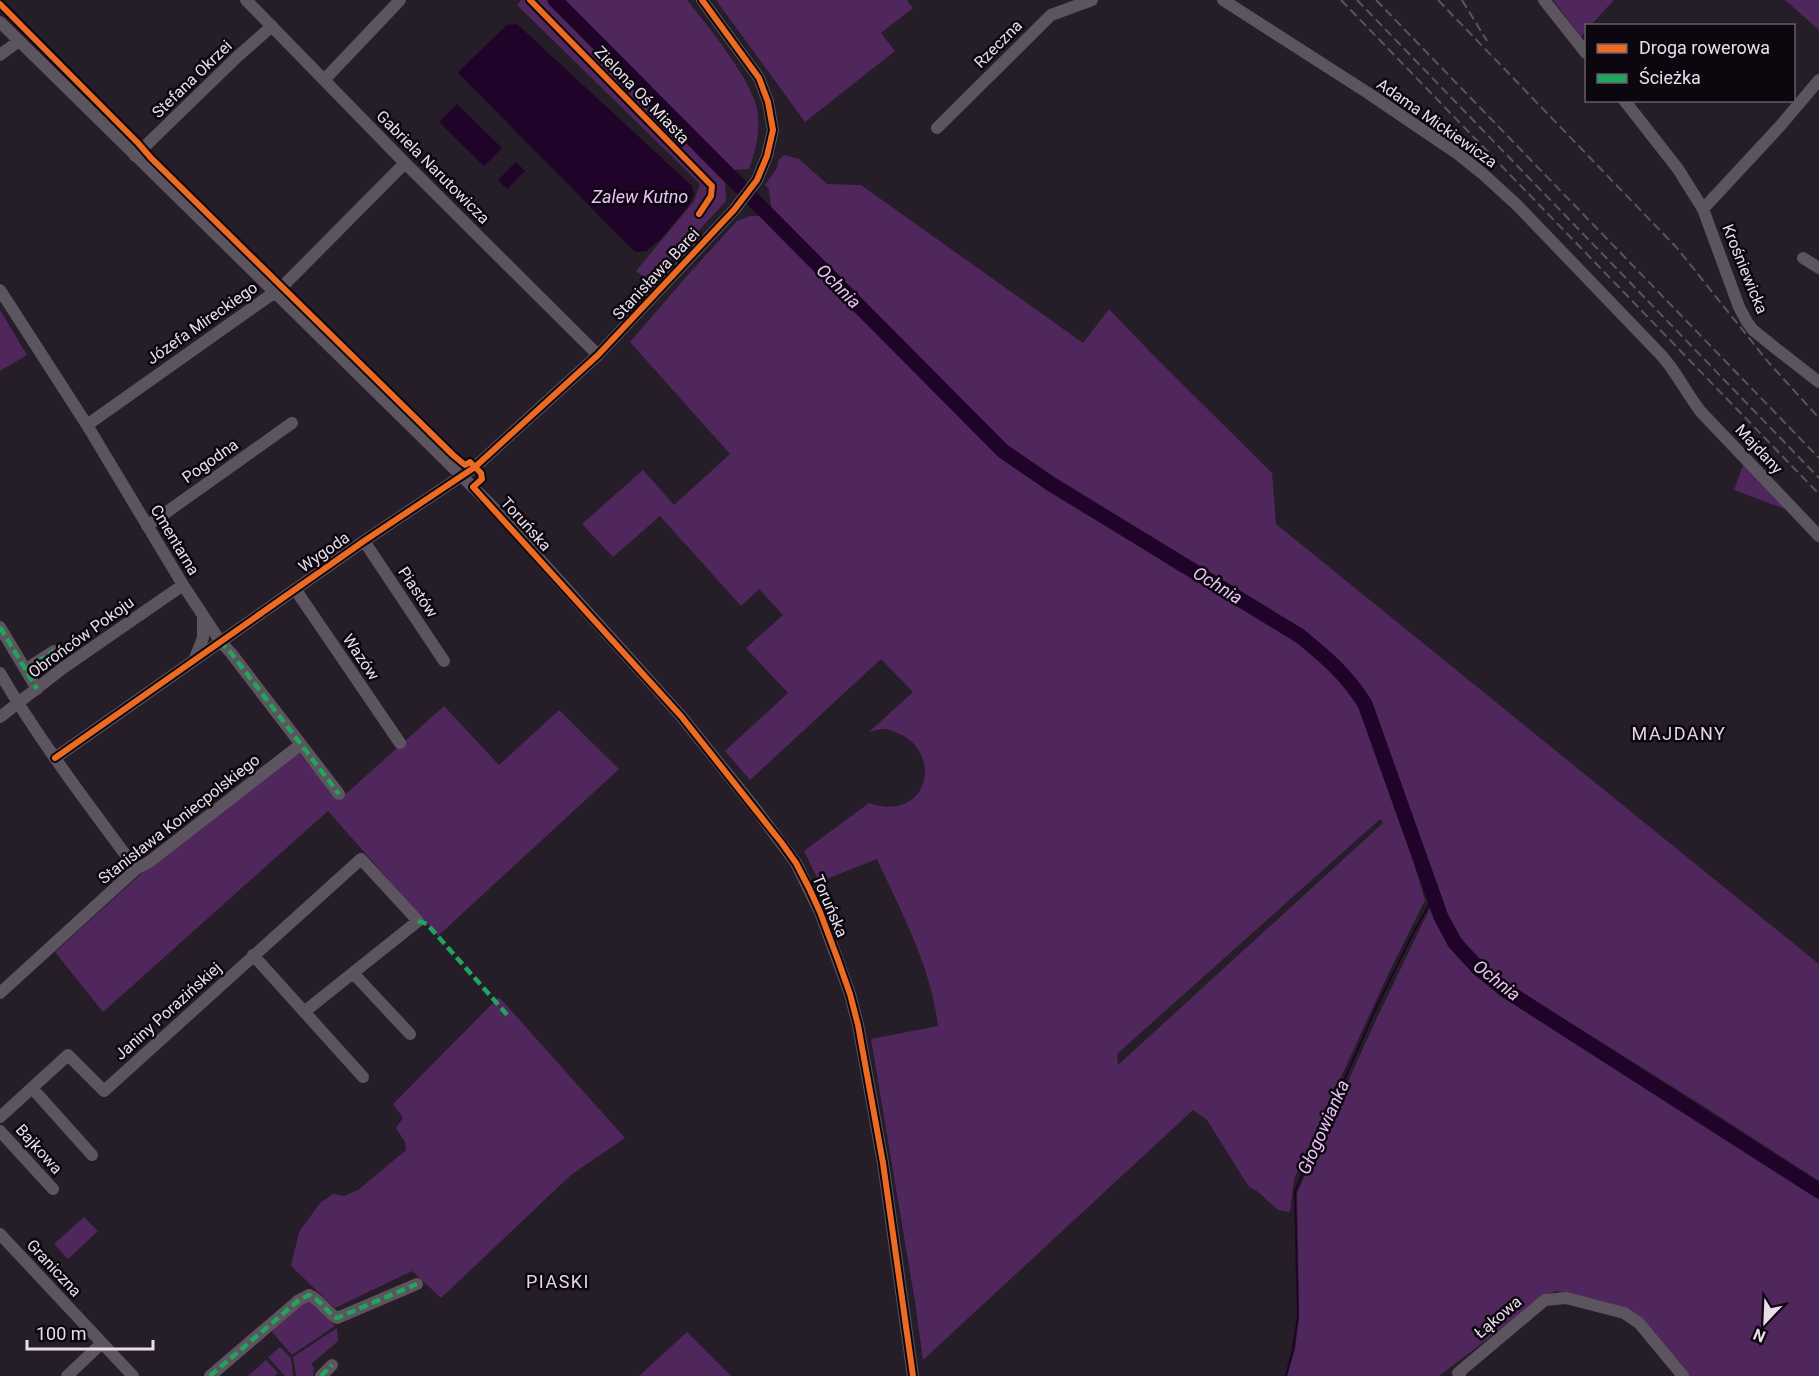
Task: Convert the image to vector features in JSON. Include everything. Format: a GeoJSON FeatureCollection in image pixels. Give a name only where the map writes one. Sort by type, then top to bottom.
{"type":"FeatureCollection","features":[{"type":"Feature","properties":{"kind":"street","name":"Gabriela Narutowicza"},"geometry":{"type":"LineString","coordinates":[[246,0],[597,355]]}},
{"type":"Feature","properties":{"kind":"street"},"geometry":{"type":"LineString","coordinates":[[324,80],[400,0]]}},
{"type":"Feature","properties":{"kind":"street","name":"Stanisława Barei"},"geometry":{"type":"LineString","coordinates":[[597,355],[734,210],[757,180],[767,156],[773,130],[768,102],[759,78],[702,0]]}},
{"type":"Feature","properties":{"kind":"street","name":"Rzeczna"},"geometry":{"type":"LineString","coordinates":[[937,128],[1051,15],[1092,0]]}},
{"type":"Feature","properties":{"kind":"street","name":"Adama Mickiewicza"},"geometry":{"type":"LineString","coordinates":[[1223,0],[1368,93],[1458,154],[1483,174],[1517,205],[1590,280],[1662,356],[1680,381]]}},
{"type":"Feature","properties":{"kind":"street"},"geometry":{"type":"LineString","coordinates":[[1544,0],[1585,51]]}},
{"type":"Feature","properties":{"kind":"street","name":"Toruńska"},"geometry":{"type":"LineString","coordinates":[[0,22],[489,503],[681,716],[796,863],[820,912],[858,1025],[883,1163],[913,1376]]}},
{"type":"Feature","properties":{"kind":"street","name":"Stefana Okrzei"},"geometry":{"type":"LineString","coordinates":[[135,156],[272,26]]}},
{"type":"Feature","properties":{"kind":"street"},"geometry":{"type":"LineString","coordinates":[[0,55],[19,41]]}},
{"type":"Feature","properties":{"kind":"street"},"geometry":{"type":"LineString","coordinates":[[1704,209],[1819,80]]}},
{"type":"Feature","properties":{"kind":"street","name":"Krośniewicka"},"geometry":{"type":"LineString","coordinates":[[1626,102],[1678,169],[1704,209],[1739,307],[1747,322],[1819,382]]}},
{"type":"Feature","properties":{"kind":"street","name":"Józefa Mireckiego"},"geometry":{"type":"LineString","coordinates":[[87,425],[276,292],[405,163]]}},
{"type":"Feature","properties":{"kind":"street"},"geometry":{"type":"LineString","coordinates":[[1803,258],[1819,268]]}},
{"type":"Feature","properties":{"kind":"street","name":"Cmentarna"},"geometry":{"type":"LineString","coordinates":[[0,290],[87,425],[203,616],[339,794]]}},
{"type":"Feature","properties":{"kind":"street","name":"Wygoda"},"geometry":{"type":"LineString","coordinates":[[55,758],[364,541],[463,477],[597,355]]}},
{"type":"Feature","properties":{"kind":"street","name":"Majdany"},"geometry":{"type":"LineString","coordinates":[[1680,381],[1701,412],[1819,536]]}},
{"type":"Feature","properties":{"kind":"street","name":"Pogodna"},"geometry":{"type":"LineString","coordinates":[[147,526],[292,423]]}},
{"type":"Feature","properties":{"kind":"street","name":"Piastów"},"geometry":{"type":"LineString","coordinates":[[364,541],[444,661]]}},
{"type":"Feature","properties":{"kind":"street","name":"Obrońców Pokoju"},"geometry":{"type":"LineString","coordinates":[[0,717],[63,668],[183,585]]}},
{"type":"Feature","properties":{"kind":"street","name":"Wazów"},"geometry":{"type":"LineString","coordinates":[[295,589],[400,743]]}},
{"type":"Feature","properties":{"kind":"street"},"geometry":{"type":"LineString","coordinates":[[195,659],[203,638],[203,616]]}},
{"type":"Feature","properties":{"kind":"street"},"geometry":{"type":"LineString","coordinates":[[0,627],[37,689]]}},
{"type":"Feature","properties":{"kind":"street"},"geometry":{"type":"LineString","coordinates":[[26,669],[54,651]]}},
{"type":"Feature","properties":{"kind":"street"},"geometry":{"type":"LineString","coordinates":[[0,673],[55,758],[136,870]]}},
{"type":"Feature","properties":{"kind":"street","name":"Stanisława Koniecpolskiego"},"geometry":{"type":"LineString","coordinates":[[0,993],[136,870],[300,745]]}},
{"type":"Feature","properties":{"kind":"street","name":"Janiny Porazińskiej"},"geometry":{"type":"LineString","coordinates":[[0,1117],[68,1055],[104,1090],[360,859],[418,921],[353,973]]}},
{"type":"Feature","properties":{"kind":"street"},"geometry":{"type":"LineString","coordinates":[[253,955],[363,1077]]}},
{"type":"Feature","properties":{"kind":"street"},"geometry":{"type":"LineString","coordinates":[[304,1012],[353,973],[410,1034]]}},
{"type":"Feature","properties":{"kind":"street"},"geometry":{"type":"LineString","coordinates":[[32,1088],[92,1155]]}},
{"type":"Feature","properties":{"kind":"street","name":"Bajkowa"},"geometry":{"type":"LineString","coordinates":[[0,1131],[53,1189]]}},
{"type":"Feature","properties":{"kind":"street","name":"Graniczna"},"geometry":{"type":"LineString","coordinates":[[0,1234],[133,1376]]}},
{"type":"Feature","properties":{"kind":"street"},"geometry":{"type":"LineString","coordinates":[[210,1376],[299,1300],[309,1295],[316,1298],[337,1318],[417,1284]]}},
{"type":"Feature","properties":{"kind":"street","name":"Łąkowa"},"geometry":{"type":"LineString","coordinates":[[1457,1375],[1545,1300],[1566,1298],[1624,1313],[1639,1323],[1683,1376]]}},
{"type":"Feature","properties":{"kind":"street"},"geometry":{"type":"LineString","coordinates":[[67,1376],[102,1343]]}},
{"type":"Feature","properties":{"kind":"street"},"geometry":{"type":"LineString","coordinates":[[321,1376],[332,1365]]}},
{"type":"Feature","properties":{"kind":"shaded area"},"geometry":{"type":"Polygon","coordinates":[[[521,0],[546,0],[725,183],[726,201],[651,282],[636,271],[694,201],[700,184],[517,5],[521,0]]]}},
{"type":"Feature","properties":{"kind":"shaded area"},"geometry":{"type":"Polygon","coordinates":[[[561,0],[687,0],[736,65],[756,105],[757,138],[749,169],[734,170],[723,163],[561,0]]]}},
{"type":"Feature","properties":{"kind":"shaded area"},"geometry":{"type":"Polygon","coordinates":[[[716,0],[907,0],[913,8],[881,33],[895,51],[805,122],[716,0]]]}},
{"type":"Feature","properties":{"kind":"shaded area"},"geometry":{"type":"Polygon","coordinates":[[[1553,0],[1614,0],[1592,24],[1585,24],[1585,32],[1581,37],[1553,0]]]}},
{"type":"Feature","properties":{"kind":"shaded area"},"geometry":{"type":"Polygon","coordinates":[[[1785,0],[1819,0],[1819,30],[1785,0]]]}},
{"type":"Feature","properties":{"kind":"shaded area"},"geometry":{"type":"Polygon","coordinates":[[[784,155],[799,159],[827,184],[861,185],[1083,343],[1109,309],[1272,473],[1276,524],[1819,964],[1819,1181],[1505,982],[1469,950],[1448,917],[1374,716],[1357,682],[1328,652],[1299,630],[1087,500],[1009,449],[789,229],[771,207],[769,189],[765,185],[777,168],[778,161],[784,155]]]}},
{"type":"Feature","properties":{"kind":"shaded area"},"geometry":{"type":"Polygon","coordinates":[[[750,216],[760,216],[1008,462],[1180,572],[1192,577],[1291,638],[1323,661],[1355,697],[1394,796],[1425,900],[1391,968],[1294,1179],[1290,1212],[1278,1210],[1257,1191],[1249,1187],[1207,1120],[1193,1110],[923,1360],[871,1039],[938,1026],[929,982],[914,941],[877,859],[819,882],[804,851],[869,803],[889,807],[904,804],[916,796],[923,784],[925,771],[922,757],[914,744],[900,734],[887,729],[869,732],[913,692],[881,659],[750,780],[725,751],[788,693],[746,648],[783,615],[759,589],[741,606],[660,516],[613,557],[582,524],[643,470],[674,505],[730,454],[630,342],[737,221],[750,216]],[[1380,819],[1117,1054],[1118,1065],[1383,823],[1380,819]]]}},
{"type":"Feature","properties":{"kind":"shaded area"},"geometry":{"type":"Polygon","coordinates":[[[0,310],[27,355],[0,371],[0,310]]]}},
{"type":"Feature","properties":{"kind":"shaded area"},"geometry":{"type":"Polygon","coordinates":[[[1745,465],[1790,511],[1734,490],[1745,465]]]}},
{"type":"Feature","properties":{"kind":"shaded area"},"geometry":{"type":"Polygon","coordinates":[[[444,706],[499,765],[559,710],[619,769],[438,936],[328,811],[103,1012],[55,952],[142,873],[298,752],[339,800],[444,706]]]}},
{"type":"Feature","properties":{"kind":"shaded area"},"geometry":{"type":"Polygon","coordinates":[[[1432,909],[1449,940],[1475,972],[1508,998],[1819,1195],[1819,1376],[1688,1376],[1624,1310],[1557,1291],[1547,1294],[1439,1376],[1287,1376],[1295,1350],[1299,1317],[1297,1193],[1375,1022],[1429,910],[1432,909]]]}},
{"type":"Feature","properties":{"kind":"shaded area"},"geometry":{"type":"Polygon","coordinates":[[[499,997],[625,1138],[571,1175],[441,1298],[412,1271],[335,1308],[291,1266],[299,1232],[320,1203],[333,1194],[344,1196],[358,1190],[406,1150],[405,1142],[396,1128],[403,1118],[393,1104],[499,997]]]}},
{"type":"Feature","properties":{"kind":"shaded area"},"geometry":{"type":"Polygon","coordinates":[[[84,1217],[98,1231],[68,1259],[54,1244],[84,1217]]]}},
{"type":"Feature","properties":{"kind":"shaded area"},"geometry":{"type":"Polygon","coordinates":[[[308,1300],[313,1302],[335,1326],[292,1355],[272,1331],[308,1300]]]}},
{"type":"Feature","properties":{"kind":"shaded area"},"geometry":{"type":"Polygon","coordinates":[[[337,1328],[338,1341],[311,1364],[314,1368],[313,1376],[296,1376],[293,1357],[337,1328]]]}},
{"type":"Feature","properties":{"kind":"shaded area"},"geometry":{"type":"Polygon","coordinates":[[[687,1332],[731,1376],[639,1376],[687,1332]]]}},
{"type":"Feature","properties":{"kind":"shaded area"},"geometry":{"type":"Polygon","coordinates":[[[280,1347],[291,1358],[293,1376],[285,1376],[268,1357],[280,1347]]]}},
{"type":"Feature","properties":{"kind":"shaded area"},"geometry":{"type":"Polygon","coordinates":[[[266,1360],[278,1373],[274,1376],[248,1376],[266,1360]]]}},
{"type":"Feature","properties":{"kind":"water","name":"Zalew Kutno"},"geometry":{"type":"Polygon","coordinates":[[[517,24],[692,186],[694,194],[690,204],[661,239],[646,251],[635,252],[459,74],[459,71],[507,25],[517,24]]]}},
{"type":"Feature","properties":{"kind":"water"},"geometry":{"type":"Polygon","coordinates":[[[457,104],[502,148],[484,166],[439,122],[457,104]]]}},
{"type":"Feature","properties":{"kind":"water"},"geometry":{"type":"Polygon","coordinates":[[[516,162],[525,171],[507,189],[498,180],[516,162]]]}},
{"type":"Feature","properties":{"kind":"waterway","name":"Ochnia"},"geometry":{"type":"LineString","coordinates":[[555,0],[1003,451],[1051,484],[1300,636],[1336,667],[1365,704],[1441,917],[1455,943],[1478,968],[1505,990],[1819,1191]]}},
{"type":"Feature","properties":{"kind":"waterway","name":"Głogowianka"},"geometry":{"type":"LineString","coordinates":[[1286,1376],[1298,1316],[1295,1191],[1376,1008],[1434,896]]}},
{"type":"Feature","properties":{"kind":"railway"},"geometry":{"type":"LineString","coordinates":[[1341,0],[1819,494]]}},
{"type":"Feature","properties":{"kind":"railway"},"geometry":{"type":"LineString","coordinates":[[1357,0],[1819,478]]}},
{"type":"Feature","properties":{"kind":"railway"},"geometry":{"type":"LineString","coordinates":[[1376,0],[1819,458]]}},
{"type":"Feature","properties":{"kind":"railway"},"geometry":{"type":"LineString","coordinates":[[1438,0],[1677,248],[1769,363],[1819,418]]}},
{"type":"Feature","properties":{"kind":"railway"},"geometry":{"type":"LineString","coordinates":[[1462,0],[1487,41]]}},
{"type":"Feature","properties":{"kind":"marked path"},"geometry":{"type":"LineString","coordinates":[[0,627],[37,689]]}},
{"type":"Feature","properties":{"kind":"marked path"},"geometry":{"type":"LineString","coordinates":[[220,641],[339,794]]}},
{"type":"Feature","properties":{"kind":"marked path"},"geometry":{"type":"LineString","coordinates":[[26,669],[54,651]]}},
{"type":"Feature","properties":{"kind":"marked path"},"geometry":{"type":"LineString","coordinates":[[418,921],[427,924],[510,1018]]}},
{"type":"Feature","properties":{"kind":"marked path"},"geometry":{"type":"LineString","coordinates":[[210,1376],[299,1300],[309,1295],[337,1318],[417,1284]]}},
{"type":"Feature","properties":{"kind":"marked path"},"geometry":{"type":"LineString","coordinates":[[321,1376],[332,1365]]}},
{"type":"Feature","properties":{"kind":"cycle path","name":"Zielona Oś Miasta"},"geometry":{"type":"LineString","coordinates":[[530,0],[712,186],[711,196],[699,214]]}},
{"type":"Feature","properties":{"kind":"cycle path"},"geometry":{"type":"LineString","coordinates":[[55,758],[364,541],[475,467],[598,355],[734,210],[757,180],[767,156],[773,130],[768,102],[759,78],[702,0]]}},
{"type":"Feature","properties":{"kind":"cycle path"},"geometry":{"type":"LineString","coordinates":[[0,4],[151,158],[453,455],[465,465],[470,462],[481,473],[482,479],[473,487],[681,716],[796,863],[820,912],[850,994],[858,1025],[883,1163],[913,1376]]}},
{"type":"Feature","properties":{"kind":"district","name":"MAJDANY"},"geometry":{"type":"Point","coordinates":[1679,733]}},
{"type":"Feature","properties":{"kind":"district","name":"PIASKI"},"geometry":{"type":"Point","coordinates":[558,1281]}}]}
